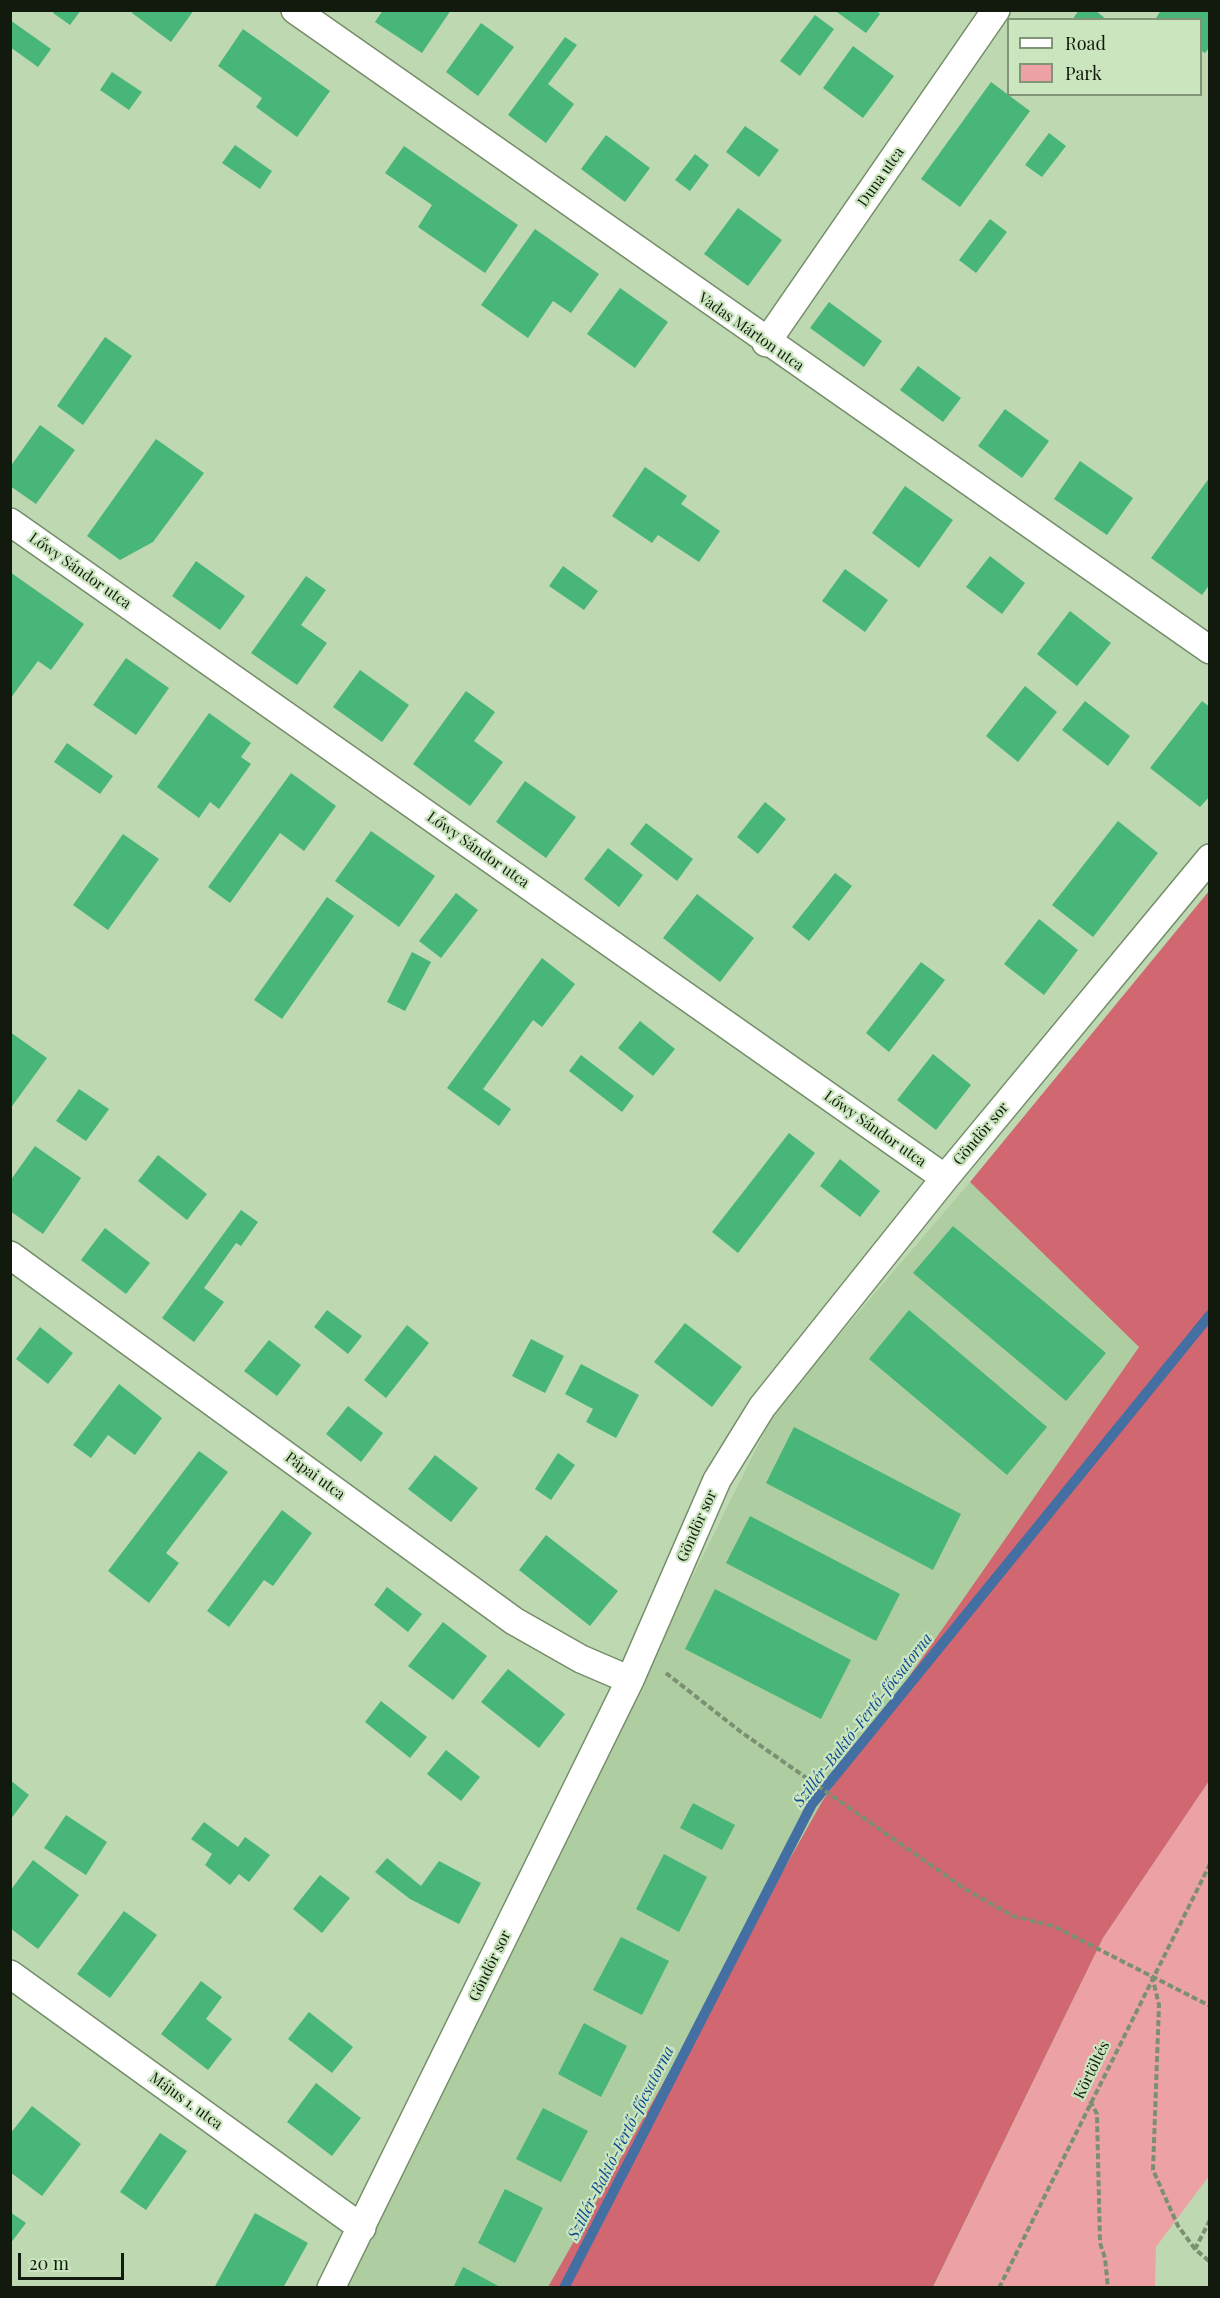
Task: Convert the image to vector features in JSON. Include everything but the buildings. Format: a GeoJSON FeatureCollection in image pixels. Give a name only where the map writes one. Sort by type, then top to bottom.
{"type":"FeatureCollection","features":[{"type":"Feature","properties":{"kind":"street","name":"Vadas Márton utca"},"geometry":{"type":"LineString","coordinates":[[295,10],[766,343],[1209,650]]}},
{"type":"Feature","properties":{"kind":"street","name":"Duna utca"},"geometry":{"type":"LineString","coordinates":[[766,343],[996,10]]}},
{"type":"Feature","properties":{"kind":"street","name":"Lőwy Sándor utca"},"geometry":{"type":"LineString","coordinates":[[10,522],[945,1178]]}},
{"type":"Feature","properties":{"kind":"street","name":"Göndör sor"},"geometry":{"type":"LineString","coordinates":[[331,2288],[630,1680],[717,1480],[762,1407],[945,1178],[1209,858]]}},
{"type":"Feature","properties":{"kind":"street","name":"Pápai utca"},"geometry":{"type":"LineString","coordinates":[[10,1255],[514,1621],[581,1659],[630,1680]]}},
{"type":"Feature","properties":{"kind":"street","name":"Május 1. utca"},"geometry":{"type":"LineString","coordinates":[[10,1974],[362,2228]]}},
{"type":"Feature","properties":{"kind":"path"},"geometry":{"type":"LineString","coordinates":[[641,1653],[741,1732],[965,1889],[1013,1916],[1053,1926],[1209,2006]]}},
{"type":"Feature","properties":{"kind":"path","name":"Körtöltés"},"geometry":{"type":"LineString","coordinates":[[999,2288],[1152,1975],[1209,1864]]}},
{"type":"Feature","properties":{"kind":"path"},"geometry":{"type":"LineString","coordinates":[[1152,1975],[1159,2005],[1153,2170],[1178,2226],[1195,2249],[1209,2262]]}},
{"type":"Feature","properties":{"kind":"path"},"geometry":{"type":"LineString","coordinates":[[1090,2101],[1097,2114],[1100,2243],[1105,2259],[1108,2288]]}},
{"type":"Feature","properties":{"kind":"path"},"geometry":{"type":"LineString","coordinates":[[1195,2249],[1209,2220]]}},
{"type":"Feature","properties":{"kind":"shaded area"},"geometry":{"type":"Polygon","coordinates":[[[1209,891],[1209,1781],[1103,1938],[933,2287],[548,2287],[823,1800],[1139,1347],[970,1182],[1209,891]]]}},
{"type":"Feature","properties":{"kind":"shaded area"},"geometry":{"type":"Polygon","coordinates":[[[970,1182],[1139,1347],[823,1800],[548,2287],[339,2288],[776,1409],[970,1182]]]}},
{"type":"Feature","properties":{"kind":"green space"},"geometry":{"type":"Polygon","coordinates":[[[1209,1781],[1209,2176],[1156,2247],[1155,2287],[933,2288],[1103,1938],[1209,1781]]]}},
{"type":"Feature","properties":{"kind":"waterway","name":"Szillér-Baktó-Fertő-főcsatorna"},"geometry":{"type":"LineString","coordinates":[[564,2288],[812,1804],[1210,1315]]}}]}
